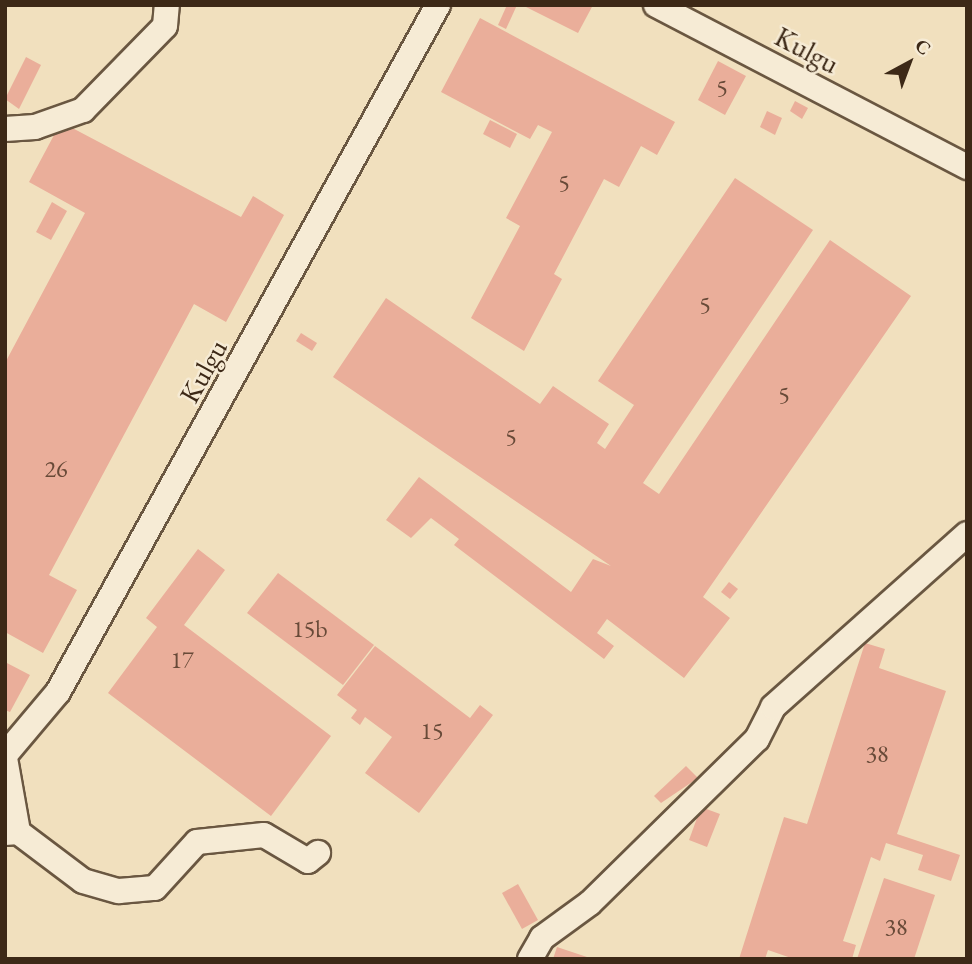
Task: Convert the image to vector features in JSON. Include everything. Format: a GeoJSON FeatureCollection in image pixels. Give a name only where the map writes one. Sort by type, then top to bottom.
{"type":"FeatureCollection","features":[{"type":"Feature","properties":{"kind":"street"},"geometry":{"type":"LineString","coordinates":[[5,129],[35,127],[83,110],[165,26],[167,5]]}},
{"type":"Feature","properties":{"kind":"street","name":"Kulgu"},"geometry":{"type":"LineString","coordinates":[[11,833],[5,757],[58,692],[438,5]]}},
{"type":"Feature","properties":{"kind":"street","name":"Kulgu"},"geometry":{"type":"LineString","coordinates":[[656,5],[967,167]]}},
{"type":"Feature","properties":{"kind":"street"},"geometry":{"type":"LineString","coordinates":[[530,959],[542,938],[590,904],[757,739],[773,707],[967,534]]}},
{"type":"Feature","properties":{"kind":"street"},"geometry":{"type":"LineString","coordinates":[[11,833],[83,881],[120,891],[155,888],[197,842],[264,835],[308,861],[318,853]]}},
{"type":"Feature","properties":{"kind":"building"},"geometry":{"type":"Polygon","coordinates":[[[507,5],[517,5],[506,29],[498,25],[507,5]]]}},
{"type":"Feature","properties":{"kind":"building"},"geometry":{"type":"Polygon","coordinates":[[[522,5],[593,5],[578,33],[522,5]]]}},
{"type":"Feature","properties":{"kind":"building"},"geometry":{"type":"Polygon","coordinates":[[[480,18],[675,122],[657,155],[641,146],[619,187],[604,179],[554,274],[562,279],[524,351],[471,318],[520,226],[506,218],[552,132],[538,125],[530,139],[441,92],[480,18]]]}},
{"type":"Feature","properties":{"kind":"building"},"geometry":{"type":"Polygon","coordinates":[[[26,57],[41,65],[19,109],[5,99],[26,57]]]}},
{"type":"Feature","properties":{"kind":"building"},"geometry":{"type":"Polygon","coordinates":[[[718,61],[746,76],[725,115],[698,100],[718,61]]]}},
{"type":"Feature","properties":{"kind":"building"},"geometry":{"type":"Polygon","coordinates":[[[795,101],[808,108],[802,119],[790,111],[795,101]]]}},
{"type":"Feature","properties":{"kind":"building"},"geometry":{"type":"Polygon","coordinates":[[[767,111],[782,118],[775,135],[760,127],[767,111]]]}},
{"type":"Feature","properties":{"kind":"building"},"geometry":{"type":"Polygon","coordinates":[[[490,120],[517,134],[510,148],[483,134],[490,120]]]}},
{"type":"Feature","properties":{"kind":"building"},"geometry":{"type":"Polygon","coordinates":[[[61,122],[241,217],[253,196],[284,215],[226,322],[194,304],[49,575],[77,590],[43,653],[5,632],[5,363],[85,213],[29,182],[61,122]]]}},
{"type":"Feature","properties":{"kind":"building"},"geometry":{"type":"Polygon","coordinates":[[[735,178],[813,230],[643,483],[659,494],[830,240],[911,296],[703,597],[730,618],[684,678],[607,619],[597,633],[614,646],[604,659],[454,545],[459,539],[431,518],[411,538],[386,520],[419,477],[571,592],[593,559],[611,566],[333,377],[386,298],[540,404],[553,386],[609,424],[597,443],[605,449],[634,405],[598,381],[735,178]]]}},
{"type":"Feature","properties":{"kind":"building"},"geometry":{"type":"Polygon","coordinates":[[[52,202],[67,211],[51,240],[36,232],[52,202]]]}},
{"type":"Feature","properties":{"kind":"building"},"geometry":{"type":"Polygon","coordinates":[[[301,333],[317,343],[312,351],[296,341],[301,333]]]}},
{"type":"Feature","properties":{"kind":"building"},"geometry":{"type":"Polygon","coordinates":[[[198,549],[225,570],[184,625],[331,736],[271,816],[108,693],[157,627],[146,618],[198,549]]]}},
{"type":"Feature","properties":{"kind":"building"},"geometry":{"type":"Polygon","coordinates":[[[278,573],[374,645],[343,685],[247,613],[278,573]]]}},
{"type":"Feature","properties":{"kind":"building"},"geometry":{"type":"Polygon","coordinates":[[[729,582],[738,589],[730,599],[721,592],[729,582]]]}},
{"type":"Feature","properties":{"kind":"building"},"geometry":{"type":"Polygon","coordinates":[[[865,643],[885,649],[879,668],[946,691],[897,834],[960,855],[951,881],[918,870],[923,855],[886,843],[880,861],[871,857],[843,941],[856,945],[852,959],[794,959],[768,950],[765,959],[739,959],[784,817],[807,824],[865,643]]]}},
{"type":"Feature","properties":{"kind":"building"},"geometry":{"type":"Polygon","coordinates":[[[375,646],[470,718],[480,705],[493,715],[419,813],[365,773],[392,737],[365,717],[360,725],[351,718],[357,710],[337,695],[375,646]]]}},
{"type":"Feature","properties":{"kind":"building"},"geometry":{"type":"Polygon","coordinates":[[[5,662],[30,675],[10,712],[5,710],[5,662]]]}},
{"type":"Feature","properties":{"kind":"building"},"geometry":{"type":"Polygon","coordinates":[[[686,766],[698,778],[661,803],[654,796],[686,766]]]}},
{"type":"Feature","properties":{"kind":"building"},"geometry":{"type":"Polygon","coordinates":[[[701,807],[720,814],[707,847],[689,840],[701,807]]]}},
{"type":"Feature","properties":{"kind":"building"},"geometry":{"type":"Polygon","coordinates":[[[884,878],[935,895],[914,959],[857,959],[884,878]]]}},
{"type":"Feature","properties":{"kind":"building"},"geometry":{"type":"Polygon","coordinates":[[[518,884],[538,920],[522,929],[502,893],[518,884]]]}},
{"type":"Feature","properties":{"kind":"building"},"geometry":{"type":"Polygon","coordinates":[[[557,947],[590,958],[590,959],[553,959],[557,947]]]}}]}
